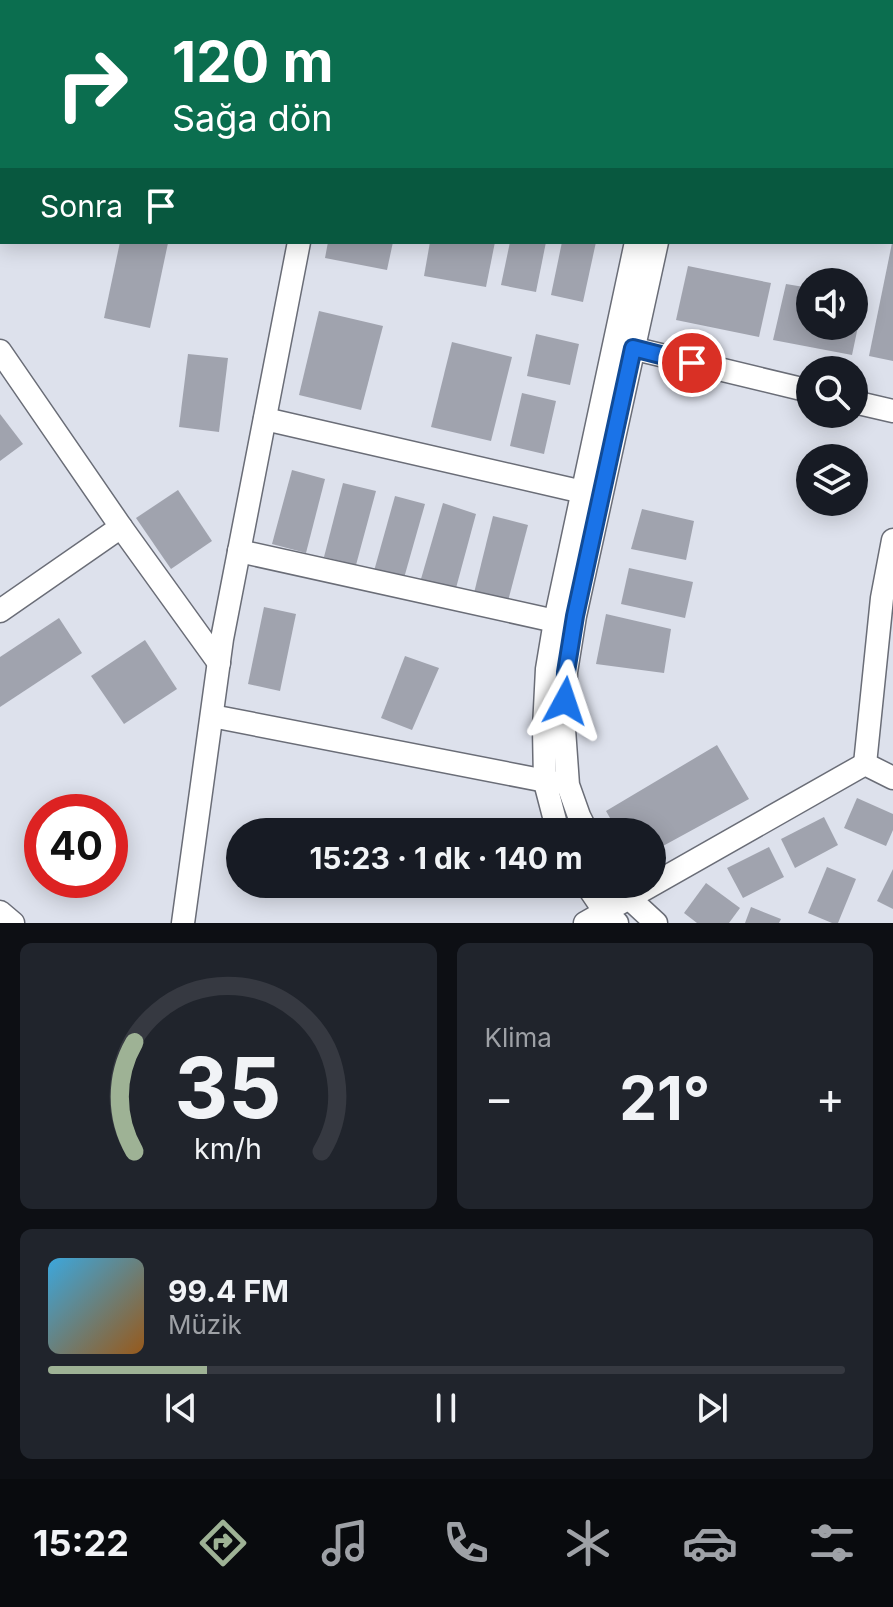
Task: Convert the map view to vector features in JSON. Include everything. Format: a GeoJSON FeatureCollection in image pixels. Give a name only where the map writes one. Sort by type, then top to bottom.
{"type":"FeatureCollection","features":[{"type":"Feature","properties":{"kind":"street"},"geometry":{"type":"LineString","coordinates":[[183,923],[219,663],[299,244]]}},
{"type":"Feature","properties":{"kind":"street"},"geometry":{"type":"LineString","coordinates":[[580,818],[568,785],[564,729],[566,672],[624,346],[636,244]]}},
{"type":"Feature","properties":{"kind":"street"},"geometry":{"type":"LineString","coordinates":[[554,818],[545,782],[544,728],[547,669],[555,621],[583,492],[656,244]]}},
{"type":"Feature","properties":{"kind":"street"},"geometry":{"type":"LineString","coordinates":[[624,346],[796,388]]}},
{"type":"Feature","properties":{"kind":"street"},"geometry":{"type":"LineString","coordinates":[[3,364],[219,663]]}},
{"type":"Feature","properties":{"kind":"street"},"geometry":{"type":"LineString","coordinates":[[868,405],[893,411]]}},
{"type":"Feature","properties":{"kind":"street"},"geometry":{"type":"LineString","coordinates":[[265,419],[583,492]]}},
{"type":"Feature","properties":{"kind":"street"},"geometry":{"type":"LineString","coordinates":[[0,611],[121,527]]}},
{"type":"Feature","properties":{"kind":"street"},"geometry":{"type":"LineString","coordinates":[[865,764],[887,613],[893,540]]}},
{"type":"Feature","properties":{"kind":"street"},"geometry":{"type":"LineString","coordinates":[[239,551],[555,621]]}},
{"type":"Feature","properties":{"kind":"street"},"geometry":{"type":"LineString","coordinates":[[212,716],[568,785]]}},
{"type":"Feature","properties":{"kind":"street"},"geometry":{"type":"LineString","coordinates":[[865,764],[893,778]]}},
{"type":"Feature","properties":{"kind":"street"},"geometry":{"type":"LineString","coordinates":[[666,870],[865,764]]}},
{"type":"Feature","properties":{"kind":"street"},"geometry":{"type":"LineString","coordinates":[[592,898],[602,919],[620,898]]}},
{"type":"Feature","properties":{"kind":"street"},"geometry":{"type":"LineString","coordinates":[[631,898],[656,923]]}},
{"type":"Feature","properties":{"kind":"street"},"geometry":{"type":"LineString","coordinates":[[0,912],[13,923]]}},
{"type":"Feature","properties":{"kind":"building"},"geometry":{"type":"Polygon","coordinates":[[[120,244],[168,244],[150,328],[104,318],[120,244]]]}},
{"type":"Feature","properties":{"kind":"building"},"geometry":{"type":"Polygon","coordinates":[[[328,244],[393,244],[387,270],[325,258],[328,244]]]}},
{"type":"Feature","properties":{"kind":"building"},"geometry":{"type":"Polygon","coordinates":[[[430,244],[495,244],[486,287],[424,276],[430,244]]]}},
{"type":"Feature","properties":{"kind":"building"},"geometry":{"type":"Polygon","coordinates":[[[510,244],[546,244],[536,292],[501,285],[510,244]]]}},
{"type":"Feature","properties":{"kind":"building"},"geometry":{"type":"Polygon","coordinates":[[[562,244],[596,244],[583,302],[551,295],[562,244]]]}},
{"type":"Feature","properties":{"kind":"building"},"geometry":{"type":"Polygon","coordinates":[[[892,244],[893,244],[893,361],[869,356],[892,244]]]}},
{"type":"Feature","properties":{"kind":"building"},"geometry":{"type":"Polygon","coordinates":[[[688,266],[771,283],[759,337],[676,320],[688,266]]]}},
{"type":"Feature","properties":{"kind":"building"},"geometry":{"type":"Polygon","coordinates":[[[786,284],[796,286],[796,340],[855,340],[852,355],[773,340],[786,284]]]}},
{"type":"Feature","properties":{"kind":"building"},"geometry":{"type":"Polygon","coordinates":[[[319,311],[383,326],[361,410],[299,395],[319,311]]]}},
{"type":"Feature","properties":{"kind":"building"},"geometry":{"type":"Polygon","coordinates":[[[536,334],[579,344],[570,385],[527,376],[536,334]]]}},
{"type":"Feature","properties":{"kind":"building"},"geometry":{"type":"Polygon","coordinates":[[[452,342],[512,357],[491,441],[431,427],[452,342]]]}},
{"type":"Feature","properties":{"kind":"building"},"geometry":{"type":"Polygon","coordinates":[[[188,354],[228,358],[219,432],[179,427],[188,354]]]}},
{"type":"Feature","properties":{"kind":"building"},"geometry":{"type":"Polygon","coordinates":[[[522,393],[556,401],[544,454],[510,446],[522,393]]]}},
{"type":"Feature","properties":{"kind":"building"},"geometry":{"type":"Polygon","coordinates":[[[0,414],[23,444],[0,461],[0,414]]]}},
{"type":"Feature","properties":{"kind":"building"},"geometry":{"type":"Polygon","coordinates":[[[292,470],[325,479],[306,553],[272,544],[292,470]]]}},
{"type":"Feature","properties":{"kind":"building"},"geometry":{"type":"Polygon","coordinates":[[[343,483],[376,491],[356,565],[324,557],[343,483]]]}},
{"type":"Feature","properties":{"kind":"building"},"geometry":{"type":"Polygon","coordinates":[[[178,490],[212,541],[171,569],[136,518],[178,490]]]}},
{"type":"Feature","properties":{"kind":"building"},"geometry":{"type":"Polygon","coordinates":[[[395,496],[425,504],[404,578],[374,571],[395,496]]]}},
{"type":"Feature","properties":{"kind":"building"},"geometry":{"type":"Polygon","coordinates":[[[443,503],[476,514],[456,588],[421,579],[443,503]]]}},
{"type":"Feature","properties":{"kind":"building"},"geometry":{"type":"Polygon","coordinates":[[[642,509],[694,521],[686,560],[631,549],[642,509]]]}},
{"type":"Feature","properties":{"kind":"building"},"geometry":{"type":"Polygon","coordinates":[[[493,516],[528,525],[508,601],[474,593],[493,516]]]}},
{"type":"Feature","properties":{"kind":"building"},"geometry":{"type":"Polygon","coordinates":[[[629,568],[693,582],[685,618],[621,604],[629,568]]]}},
{"type":"Feature","properties":{"kind":"building"},"geometry":{"type":"Polygon","coordinates":[[[264,607],[296,614],[280,691],[248,684],[264,607]]]}},
{"type":"Feature","properties":{"kind":"building"},"geometry":{"type":"Polygon","coordinates":[[[606,614],[671,629],[664,673],[596,664],[606,614]]]}},
{"type":"Feature","properties":{"kind":"building"},"geometry":{"type":"Polygon","coordinates":[[[59,618],[82,653],[0,707],[0,657],[59,618]]]}},
{"type":"Feature","properties":{"kind":"building"},"geometry":{"type":"Polygon","coordinates":[[[145,640],[177,689],[124,724],[91,676],[145,640]]]}},
{"type":"Feature","properties":{"kind":"building"},"geometry":{"type":"Polygon","coordinates":[[[405,656],[439,668],[412,730],[381,718],[405,656]]]}},
{"type":"Feature","properties":{"kind":"building"},"geometry":{"type":"Polygon","coordinates":[[[717,745],[749,799],[666,844],[666,818],[610,818],[606,811],[717,745]]]}},
{"type":"Feature","properties":{"kind":"building"},"geometry":{"type":"Polygon","coordinates":[[[857,798],[893,814],[893,830],[886,846],[844,828],[857,798]]]}},
{"type":"Feature","properties":{"kind":"building"},"geometry":{"type":"Polygon","coordinates":[[[824,817],[838,845],[795,868],[781,839],[824,817]]]}},
{"type":"Feature","properties":{"kind":"building"},"geometry":{"type":"Polygon","coordinates":[[[769,847],[784,877],[743,898],[727,868],[769,847]]]}},
{"type":"Feature","properties":{"kind":"building"},"geometry":{"type":"Polygon","coordinates":[[[827,867],[856,879],[838,923],[808,913],[827,867]]]}},
{"type":"Feature","properties":{"kind":"building"},"geometry":{"type":"Polygon","coordinates":[[[893,869],[893,909],[877,901],[893,869]]]}},
{"type":"Feature","properties":{"kind":"building"},"geometry":{"type":"Polygon","coordinates":[[[706,883],[740,908],[729,923],[697,923],[684,913],[706,883]]]}},
{"type":"Feature","properties":{"kind":"building"},"geometry":{"type":"Polygon","coordinates":[[[751,907],[781,919],[779,923],[745,923],[751,907]]]}},
{"type":"Feature","properties":{"kind":"route"},"geometry":{"type":"LineString","coordinates":[[565,701],[575,616],[633,348],[692,363]]}}]}
